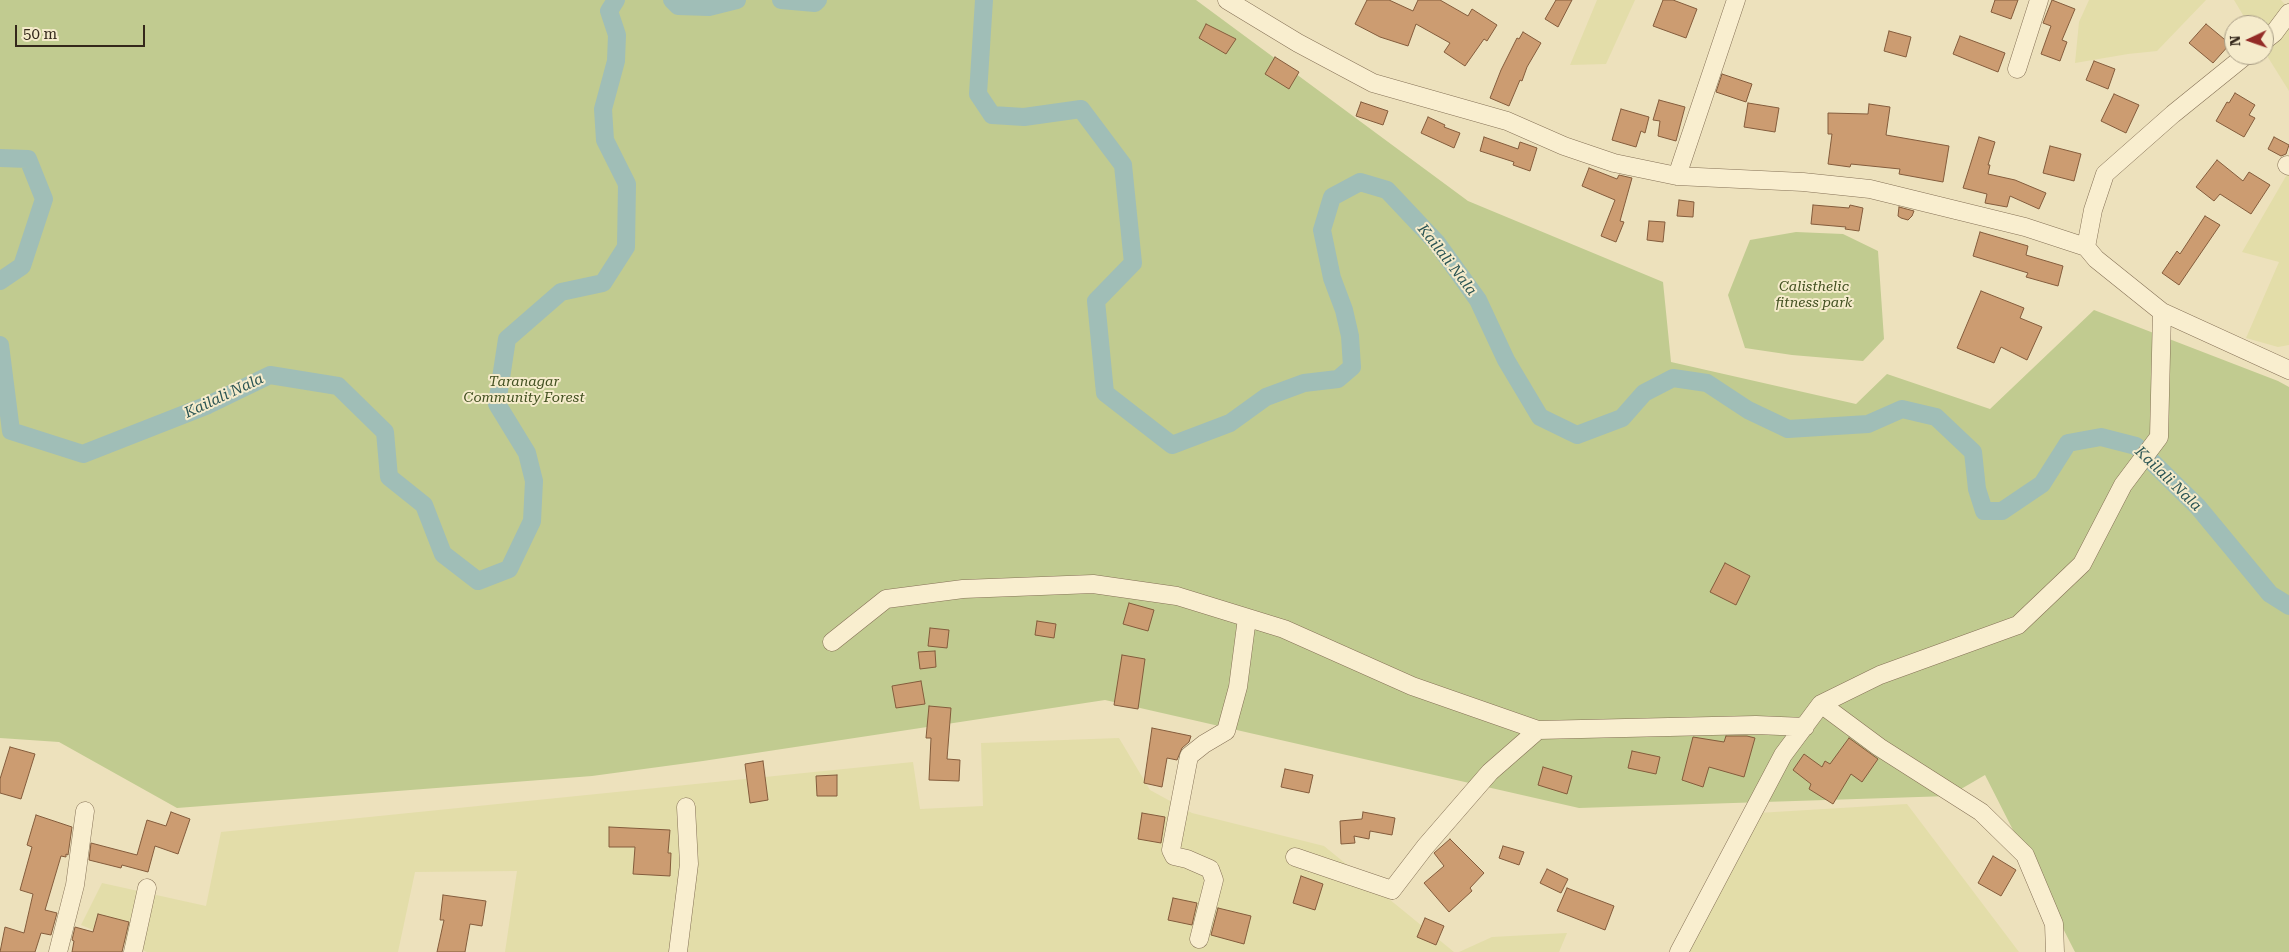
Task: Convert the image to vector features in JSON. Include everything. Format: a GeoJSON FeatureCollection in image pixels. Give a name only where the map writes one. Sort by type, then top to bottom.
{"type":"FeatureCollection","features":[{"type":"Feature","properties":{"kind":"street"},"geometry":{"type":"LineString","coordinates":[[1227,0],[1298,43],[1373,83],[1507,121],[1564,146],[1614,163],[1677,176],[1803,182],[1870,189],[2025,227],[2086,247],[2096,259],[2162,312],[2289,370]]}},
{"type":"Feature","properties":{"kind":"street"},"geometry":{"type":"LineString","coordinates":[[1677,176],[1736,0]]}},
{"type":"Feature","properties":{"kind":"street"},"geometry":{"type":"LineString","coordinates":[[2017,69],[2039,0]]}},
{"type":"Feature","properties":{"kind":"street"},"geometry":{"type":"LineString","coordinates":[[2274,33],[2289,13]]}},
{"type":"Feature","properties":{"kind":"street"},"geometry":{"type":"LineString","coordinates":[[2086,247],[2093,210],[2105,174],[2173,114],[2234,65]]}},
{"type":"Feature","properties":{"kind":"street"},"geometry":{"type":"LineString","coordinates":[[1678,952],[1783,754],[1821,704],[1880,675],[2018,625],[2082,564],[2123,485],[2159,437],[2162,312]]}},
{"type":"Feature","properties":{"kind":"street"},"geometry":{"type":"LineString","coordinates":[[832,642],[886,599],[963,589],[1093,584],[1177,596],[1284,629],[1412,686],[1538,730],[1756,724],[1805,726]]}},
{"type":"Feature","properties":{"kind":"street"},"geometry":{"type":"LineString","coordinates":[[1199,939],[1214,880],[1210,869],[1187,859],[1174,856],[1171,850],[1189,756],[1226,730],[1238,687],[1247,618]]}},
{"type":"Feature","properties":{"kind":"street"},"geometry":{"type":"LineString","coordinates":[[1821,704],[1879,747],[1981,812],[2025,855],[2054,924],[2055,952]]}},
{"type":"Feature","properties":{"kind":"street"},"geometry":{"type":"LineString","coordinates":[[1295,857],[1392,890],[1425,847],[1490,772],[1538,730]]}},
{"type":"Feature","properties":{"kind":"street"},"geometry":{"type":"LineString","coordinates":[[678,952],[689,864],[686,807]]}},
{"type":"Feature","properties":{"kind":"street"},"geometry":{"type":"LineString","coordinates":[[58,952],[75,885],[85,811]]}},
{"type":"Feature","properties":{"kind":"street"},"geometry":{"type":"LineString","coordinates":[[133,952],[147,888]]}},
{"type":"Feature","properties":{"kind":"shaded area"},"geometry":{"type":"Polygon","coordinates":[[[1597,0],[1635,0],[1606,64],[1570,65],[1597,0]]]}},
{"type":"Feature","properties":{"kind":"shaded area"},"geometry":{"type":"Polygon","coordinates":[[[2089,0],[2206,0],[2157,51],[2075,63],[2079,22],[2089,0]]]}},
{"type":"Feature","properties":{"kind":"shaded area"},"geometry":{"type":"Polygon","coordinates":[[[2234,0],[2281,0],[2289,9],[2289,91],[2273,65],[2274,15],[2243,15],[2234,0]]]}},
{"type":"Feature","properties":{"kind":"shaded area"},"geometry":{"type":"Polygon","coordinates":[[[2289,171],[2289,345],[2278,347],[2246,338],[2279,262],[2242,252],[2289,171]]]}},
{"type":"Feature","properties":{"kind":"shaded area"},"geometry":{"type":"Polygon","coordinates":[[[1119,738],[1150,790],[1192,813],[1324,846],[1454,952],[505,952],[517,871],[415,872],[398,952],[147,952],[81,925],[102,883],[206,906],[221,832],[913,762],[920,809],[983,806],[981,743],[1119,738]]]}},
{"type":"Feature","properties":{"kind":"shaded area"},"geometry":{"type":"Polygon","coordinates":[[[1907,804],[2019,952],[1679,952],[1758,813],[1907,804]]]}},
{"type":"Feature","properties":{"kind":"shaded area"},"geometry":{"type":"Polygon","coordinates":[[[1567,933],[1559,952],[1459,952],[1492,937],[1567,933]]]}},
{"type":"Feature","properties":{"kind":"green space","name":"Taranagar Community Forest"},"geometry":{"type":"Polygon","coordinates":[[[0,0],[1196,0],[1468,201],[1663,282],[1671,362],[1856,404],[1887,374],[1990,409],[2094,310],[2278,381],[2289,387],[2289,952],[2075,952],[1985,775],[1949,796],[1579,808],[1105,700],[592,776],[177,808],[59,742],[0,738],[0,0]]]}},
{"type":"Feature","properties":{"kind":"green space","name":"Calisthelic fitness park"},"geometry":{"type":"Polygon","coordinates":[[[1796,232],[1843,234],[1878,251],[1884,339],[1863,361],[1792,355],[1745,348],[1728,295],[1750,240],[1796,232]]]}},
{"type":"Feature","properties":{"kind":"building"},"geometry":{"type":"Polygon","coordinates":[[[1367,0],[1389,0],[1413,11],[1418,0],[1440,0],[1468,16],[1472,9],[1497,25],[1487,41],[1484,39],[1465,66],[1444,52],[1450,43],[1416,24],[1408,46],[1380,37],[1355,24],[1367,0]]]}},
{"type":"Feature","properties":{"kind":"building"},"geometry":{"type":"Polygon","coordinates":[[[1556,0],[1572,0],[1558,27],[1545,19],[1556,0]]]}},
{"type":"Feature","properties":{"kind":"building"},"geometry":{"type":"Polygon","coordinates":[[[1663,0],[1673,0],[1697,9],[1686,38],[1653,26],[1663,0]]]}},
{"type":"Feature","properties":{"kind":"building"},"geometry":{"type":"Polygon","coordinates":[[[1995,0],[2018,0],[2011,19],[1991,12],[1995,0]]]}},
{"type":"Feature","properties":{"kind":"building"},"geometry":{"type":"Polygon","coordinates":[[[2052,0],[2075,9],[2062,40],[2067,42],[2060,61],[2041,54],[2051,26],[2043,23],[2052,0]]]}},
{"type":"Feature","properties":{"kind":"building"},"geometry":{"type":"Polygon","coordinates":[[[1206,24],[1236,39],[1226,54],[1199,38],[1206,24]]]}},
{"type":"Feature","properties":{"kind":"building"},"geometry":{"type":"Polygon","coordinates":[[[2206,24],[2224,39],[2224,51],[2213,63],[2189,43],[2206,24]]]}},
{"type":"Feature","properties":{"kind":"building"},"geometry":{"type":"Polygon","coordinates":[[[1889,31],[1911,37],[1906,57],[1884,51],[1889,31]]]}},
{"type":"Feature","properties":{"kind":"building"},"geometry":{"type":"Polygon","coordinates":[[[1523,32],[1541,43],[1527,67],[1522,81],[1520,80],[1509,106],[1490,98],[1517,38],[1519,39],[1523,32]]]}},
{"type":"Feature","properties":{"kind":"building"},"geometry":{"type":"Polygon","coordinates":[[[1960,36],[2005,53],[1998,72],[1953,54],[1960,36]]]}},
{"type":"Feature","properties":{"kind":"building"},"geometry":{"type":"Polygon","coordinates":[[[1275,57],[1299,72],[1289,89],[1265,74],[1275,57]]]}},
{"type":"Feature","properties":{"kind":"building"},"geometry":{"type":"Polygon","coordinates":[[[2094,61],[2115,69],[2108,89],[2086,80],[2094,61]]]}},
{"type":"Feature","properties":{"kind":"building"},"geometry":{"type":"Polygon","coordinates":[[[1722,74],[1752,84],[1746,102],[1716,92],[1722,74]]]}},
{"type":"Feature","properties":{"kind":"building"},"geometry":{"type":"Polygon","coordinates":[[[2235,93],[2255,105],[2249,115],[2255,118],[2244,137],[2216,121],[2227,102],[2229,103],[2235,93]]]}},
{"type":"Feature","properties":{"kind":"building"},"geometry":{"type":"Polygon","coordinates":[[[2114,94],[2139,105],[2126,133],[2101,121],[2114,94]]]}},
{"type":"Feature","properties":{"kind":"building"},"geometry":{"type":"Polygon","coordinates":[[[1659,100],[1685,107],[1676,141],[1658,136],[1660,121],[1653,120],[1659,100]]]}},
{"type":"Feature","properties":{"kind":"building"},"geometry":{"type":"Polygon","coordinates":[[[1361,102],[1388,111],[1383,125],[1356,116],[1361,102]]]}},
{"type":"Feature","properties":{"kind":"building"},"geometry":{"type":"Polygon","coordinates":[[[1748,103],[1779,108],[1775,132],[1744,127],[1748,103]]]}},
{"type":"Feature","properties":{"kind":"building"},"geometry":{"type":"Polygon","coordinates":[[[1869,104],[1890,107],[1886,135],[1949,146],[1943,182],[1899,174],[1900,169],[1851,164],[1850,167],[1828,164],[1832,134],[1828,134],[1828,113],[1868,114],[1869,104]]]}},
{"type":"Feature","properties":{"kind":"building"},"geometry":{"type":"Polygon","coordinates":[[[1621,109],[1649,117],[1645,133],[1641,131],[1636,147],[1612,140],[1621,109]]]}},
{"type":"Feature","properties":{"kind":"building"},"geometry":{"type":"Polygon","coordinates":[[[1428,117],[1445,125],[1444,127],[1460,133],[1454,148],[1421,133],[1428,117]]]}},
{"type":"Feature","properties":{"kind":"building"},"geometry":{"type":"Polygon","coordinates":[[[1484,137],[1518,149],[1520,142],[1537,148],[1530,171],[1513,165],[1514,162],[1480,151],[1484,137]]]}},
{"type":"Feature","properties":{"kind":"building"},"geometry":{"type":"Polygon","coordinates":[[[1979,137],[1995,142],[1988,165],[1990,165],[1988,174],[2015,180],[2046,193],[2039,209],[2010,196],[2007,207],[1985,203],[1987,194],[1963,188],[1979,137]]]}},
{"type":"Feature","properties":{"kind":"building"},"geometry":{"type":"Polygon","coordinates":[[[2274,137],[2289,145],[2286,154],[2281,156],[2268,149],[2274,137]]]}},
{"type":"Feature","properties":{"kind":"building"},"geometry":{"type":"Polygon","coordinates":[[[2050,146],[2081,154],[2074,181],[2043,173],[2050,146]]]}},
{"type":"Feature","properties":{"kind":"building"},"geometry":{"type":"Polygon","coordinates":[[[2217,160],[2243,181],[2249,172],[2270,185],[2251,214],[2220,194],[2214,201],[2196,187],[2217,160]]]}},
{"type":"Feature","properties":{"kind":"building"},"geometry":{"type":"Polygon","coordinates":[[[1589,168],[1617,179],[1619,175],[1632,178],[1620,221],[1624,222],[1616,242],[1601,236],[1615,200],[1582,186],[1589,168]]]}},
{"type":"Feature","properties":{"kind":"building"},"geometry":{"type":"Polygon","coordinates":[[[1679,200],[1694,202],[1693,217],[1677,216],[1679,200]]]}},
{"type":"Feature","properties":{"kind":"building"},"geometry":{"type":"Polygon","coordinates":[[[1813,205],[1849,208],[1850,205],[1863,208],[1859,231],[1845,229],[1846,227],[1811,224],[1813,205]]]}},
{"type":"Feature","properties":{"kind":"building"},"geometry":{"type":"Polygon","coordinates":[[[1899,207],[1914,211],[1908,220],[1898,216],[1899,207]]]}},
{"type":"Feature","properties":{"kind":"building"},"geometry":{"type":"Polygon","coordinates":[[[2205,216],[2220,225],[2179,285],[2162,273],[2177,251],[2180,254],[2205,216]]]}},
{"type":"Feature","properties":{"kind":"building"},"geometry":{"type":"Polygon","coordinates":[[[1649,221],[1665,222],[1663,242],[1647,240],[1649,221]]]}},
{"type":"Feature","properties":{"kind":"building"},"geometry":{"type":"Polygon","coordinates":[[[1980,232],[2028,246],[2026,255],[2063,266],[2058,286],[2026,277],[2028,273],[1973,256],[1980,232]]]}},
{"type":"Feature","properties":{"kind":"building"},"geometry":{"type":"Polygon","coordinates":[[[1981,291],[2024,308],[2020,318],[2042,327],[2027,360],[2001,347],[1994,363],[1957,348],[1981,291]]]}},
{"type":"Feature","properties":{"kind":"building"},"geometry":{"type":"Polygon","coordinates":[[[1725,563],[1750,576],[1736,605],[1710,592],[1725,563]]]}},
{"type":"Feature","properties":{"kind":"building"},"geometry":{"type":"Polygon","coordinates":[[[1129,603],[1154,610],[1148,631],[1123,624],[1129,603]]]}},
{"type":"Feature","properties":{"kind":"building"},"geometry":{"type":"Polygon","coordinates":[[[1037,621],[1056,624],[1054,638],[1035,635],[1037,621]]]}},
{"type":"Feature","properties":{"kind":"building"},"geometry":{"type":"Polygon","coordinates":[[[930,628],[949,630],[947,648],[928,646],[930,628]]]}},
{"type":"Feature","properties":{"kind":"building"},"geometry":{"type":"Polygon","coordinates":[[[935,651],[936,667],[920,669],[918,652],[935,651]]]}},
{"type":"Feature","properties":{"kind":"building"},"geometry":{"type":"Polygon","coordinates":[[[1122,655],[1145,659],[1138,709],[1114,705],[1122,655]]]}},
{"type":"Feature","properties":{"kind":"building"},"geometry":{"type":"Polygon","coordinates":[[[921,681],[925,704],[896,708],[892,686],[921,681]]]}},
{"type":"Feature","properties":{"kind":"building"},"geometry":{"type":"Polygon","coordinates":[[[929,706],[951,708],[947,759],[960,760],[959,781],[929,780],[931,738],[926,738],[929,706]]]}},
{"type":"Feature","properties":{"kind":"building"},"geometry":{"type":"Polygon","coordinates":[[[1152,728],[1191,736],[1189,742],[1182,748],[1177,760],[1167,758],[1162,787],[1144,783],[1152,728]]]}},
{"type":"Feature","properties":{"kind":"building"},"geometry":{"type":"Polygon","coordinates":[[[1726,736],[1755,738],[1744,777],[1709,767],[1703,787],[1682,780],[1693,737],[1724,742],[1726,736]]]}},
{"type":"Feature","properties":{"kind":"building"},"geometry":{"type":"Polygon","coordinates":[[[1849,738],[1878,759],[1862,782],[1851,774],[1833,804],[1809,789],[1811,784],[1793,770],[1804,754],[1822,767],[1825,761],[1830,764],[1849,738]]]}},
{"type":"Feature","properties":{"kind":"building"},"geometry":{"type":"Polygon","coordinates":[[[10,747],[35,754],[21,799],[0,793],[0,779],[10,747]]]}},
{"type":"Feature","properties":{"kind":"building"},"geometry":{"type":"Polygon","coordinates":[[[1632,751],[1660,757],[1656,774],[1628,768],[1632,751]]]}},
{"type":"Feature","properties":{"kind":"building"},"geometry":{"type":"Polygon","coordinates":[[[763,761],[768,800],[750,803],[745,764],[763,761]]]}},
{"type":"Feature","properties":{"kind":"building"},"geometry":{"type":"Polygon","coordinates":[[[1543,767],[1572,776],[1567,794],[1538,785],[1543,767]]]}},
{"type":"Feature","properties":{"kind":"building"},"geometry":{"type":"Polygon","coordinates":[[[1285,769],[1313,775],[1309,793],[1281,787],[1285,769]]]}},
{"type":"Feature","properties":{"kind":"building"},"geometry":{"type":"Polygon","coordinates":[[[837,775],[837,796],[817,796],[816,776],[837,775]]]}},
{"type":"Feature","properties":{"kind":"building"},"geometry":{"type":"Polygon","coordinates":[[[171,812],[190,819],[178,854],[155,846],[148,872],[122,865],[121,868],[89,860],[91,843],[137,855],[147,820],[166,826],[171,812]]]}},
{"type":"Feature","properties":{"kind":"building"},"geometry":{"type":"Polygon","coordinates":[[[1363,812],[1395,818],[1392,835],[1370,831],[1369,839],[1354,836],[1355,843],[1341,844],[1340,821],[1362,819],[1363,812]]]}},
{"type":"Feature","properties":{"kind":"building"},"geometry":{"type":"Polygon","coordinates":[[[1142,813],[1165,817],[1161,843],[1138,839],[1142,813]]]}},
{"type":"Feature","properties":{"kind":"building"},"geometry":{"type":"Polygon","coordinates":[[[36,815],[72,827],[68,855],[66,854],[66,857],[61,856],[45,910],[57,913],[51,935],[41,933],[35,952],[0,952],[5,927],[24,933],[33,894],[20,890],[32,847],[27,845],[36,815]]]}},
{"type":"Feature","properties":{"kind":"building"},"geometry":{"type":"Polygon","coordinates":[[[609,827],[670,830],[668,853],[671,853],[670,876],[633,874],[635,847],[609,847],[609,827]]]}},
{"type":"Feature","properties":{"kind":"building"},"geometry":{"type":"Polygon","coordinates":[[[1450,839],[1484,873],[1470,888],[1472,891],[1449,912],[1424,883],[1444,866],[1434,853],[1450,839]]]}},
{"type":"Feature","properties":{"kind":"building"},"geometry":{"type":"Polygon","coordinates":[[[1503,846],[1524,852],[1519,865],[1499,858],[1503,846]]]}},
{"type":"Feature","properties":{"kind":"building"},"geometry":{"type":"Polygon","coordinates":[[[1993,856],[2016,870],[2001,896],[1978,883],[1993,856]]]}},
{"type":"Feature","properties":{"kind":"building"},"geometry":{"type":"Polygon","coordinates":[[[1547,869],[1568,879],[1561,893],[1540,883],[1547,869]]]}},
{"type":"Feature","properties":{"kind":"building"},"geometry":{"type":"Polygon","coordinates":[[[1301,876],[1323,884],[1315,910],[1293,903],[1301,876]]]}},
{"type":"Feature","properties":{"kind":"building"},"geometry":{"type":"Polygon","coordinates":[[[1567,888],[1614,906],[1605,930],[1557,911],[1567,888]]]}},
{"type":"Feature","properties":{"kind":"building"},"geometry":{"type":"Polygon","coordinates":[[[443,895],[486,901],[482,926],[470,924],[465,952],[437,952],[444,920],[440,920],[443,895]]]}},
{"type":"Feature","properties":{"kind":"building"},"geometry":{"type":"Polygon","coordinates":[[[1173,898],[1197,903],[1192,925],[1168,920],[1173,898]]]}},
{"type":"Feature","properties":{"kind":"building"},"geometry":{"type":"Polygon","coordinates":[[[1218,908],[1251,916],[1244,944],[1211,935],[1218,908]]]}},
{"type":"Feature","properties":{"kind":"building"},"geometry":{"type":"Polygon","coordinates":[[[98,914],[129,922],[122,952],[72,952],[75,927],[93,932],[98,914]]]}},
{"type":"Feature","properties":{"kind":"building"},"geometry":{"type":"Polygon","coordinates":[[[1425,918],[1444,926],[1436,945],[1417,937],[1425,918]]]}},
{"type":"Feature","properties":{"kind":"waterway","name":"Kailali Nala"},"geometry":{"type":"LineString","coordinates":[[0,345],[11,431],[83,454],[208,405],[270,375],[338,386],[385,432],[389,477],[424,505],[443,554],[478,581],[509,569],[532,521],[534,481],[527,453],[497,404],[507,339],[561,292],[603,283],[626,247],[627,184],[605,140],[603,109],[616,61],[617,35],[609,11],[616,0]]}},
{"type":"Feature","properties":{"kind":"waterway","name":"Kailali Nala"},"geometry":{"type":"LineString","coordinates":[[672,0],[678,6],[709,7],[737,0]]}},
{"type":"Feature","properties":{"kind":"waterway","name":"Kailali Nala"},"geometry":{"type":"LineString","coordinates":[[781,0],[815,3],[818,0]]}},
{"type":"Feature","properties":{"kind":"waterway","name":"Kailali Nala"},"geometry":{"type":"LineString","coordinates":[[984,0],[978,94],[992,115],[1024,117],[1081,109],[1123,165],[1133,263],[1096,301],[1105,393],[1172,445],[1230,423],[1266,397],[1304,383],[1338,379],[1352,367],[1350,336],[1344,310],[1332,278],[1322,230],[1332,197],[1360,182],[1387,190],[1437,243],[1478,300],[1506,360],[1540,417],[1577,435],[1622,418],[1644,393],[1673,378],[1707,383],[1748,410],[1788,429],[1868,424],[1902,409],[1936,417],[1973,452],[1977,489],[1984,511],[2002,511],[2042,484],[2068,443],[2101,437],[2136,446],[2198,507],[2270,594],[2289,606]]}},
{"type":"Feature","properties":{"kind":"waterway","name":"Kailali Nala"},"geometry":{"type":"LineString","coordinates":[[0,158],[28,159],[44,199],[22,266],[0,281]]}}]}
